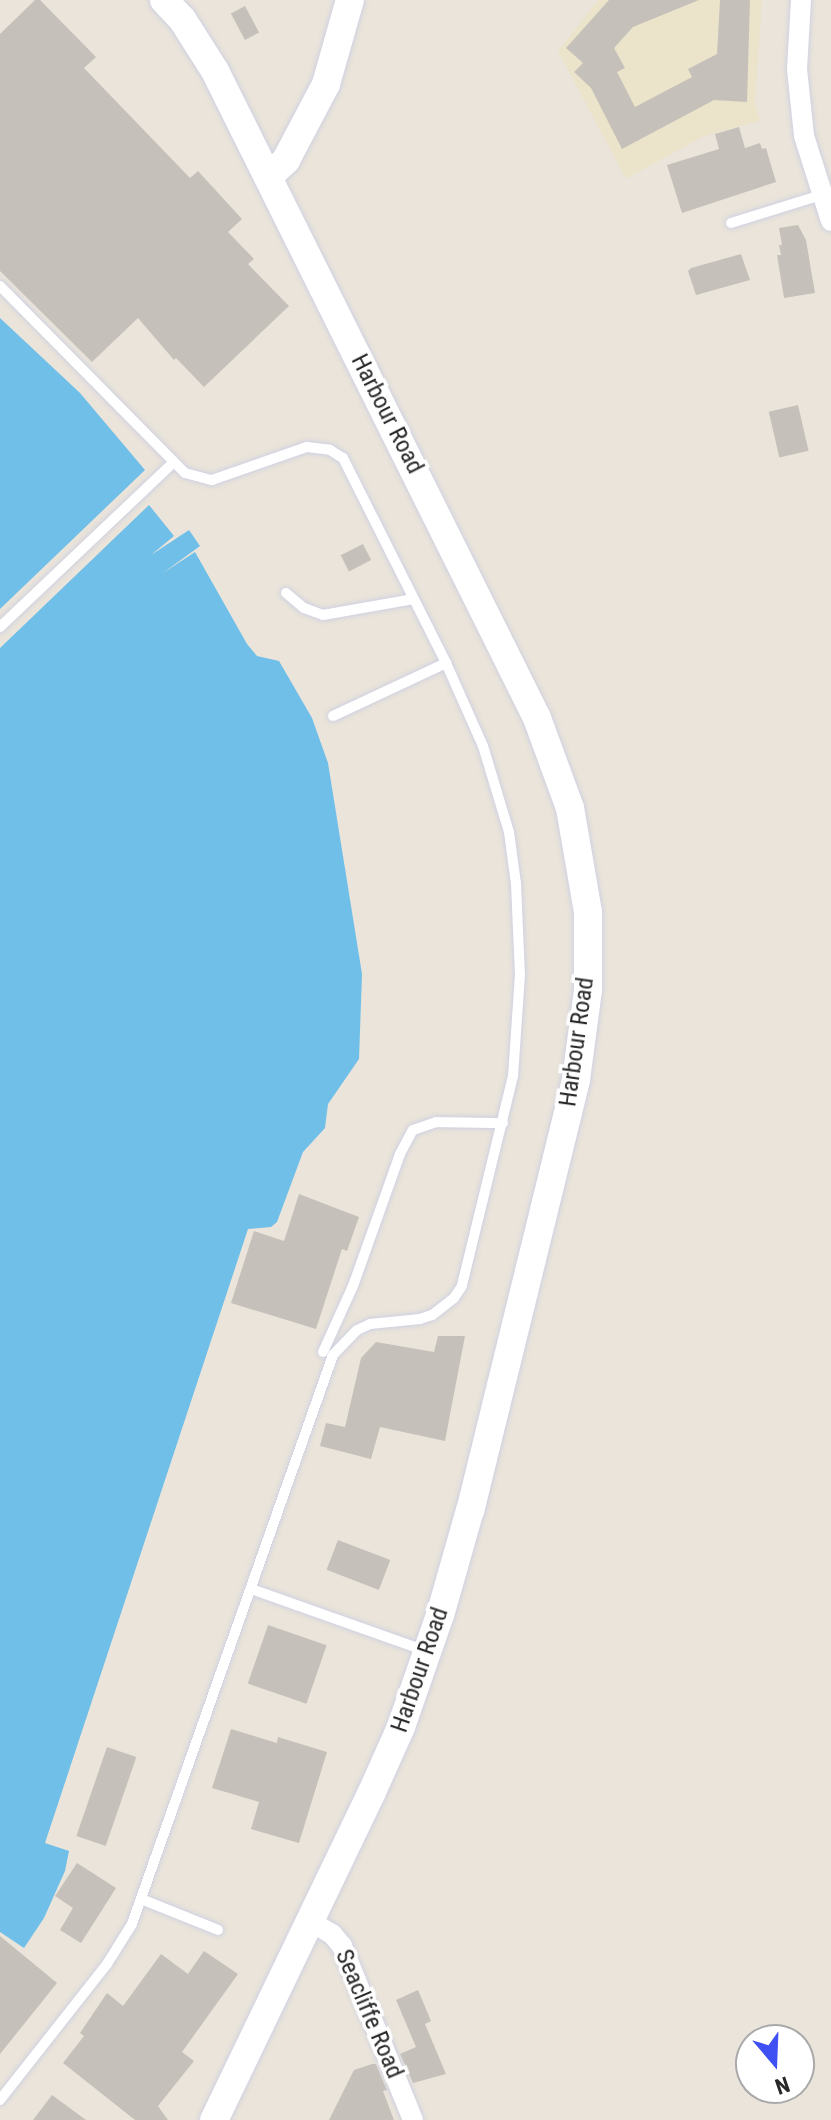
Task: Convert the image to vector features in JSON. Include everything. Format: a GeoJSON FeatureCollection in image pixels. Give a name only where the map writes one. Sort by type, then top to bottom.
{"type":"FeatureCollection","features":[{"type":"Feature","properties":{"kind":"street","name":"Harbour Road"},"geometry":{"type":"LineString","coordinates":[[164,0],[182,19],[209,60],[537,718],[570,808],[584,876],[588,990],[576,1080],[470,1510],[428,1651],[401,1727],[214,2120]]}},
{"type":"Feature","properties":{"kind":"street"},"geometry":{"type":"LineString","coordinates":[[268,177],[286,160],[326,84],[350,0]]}},
{"type":"Feature","properties":{"kind":"street"},"geometry":{"type":"LineString","coordinates":[[801,0],[797,69],[804,136],[831,221]]}},
{"type":"Feature","properties":{"kind":"street","name":"Seacliffe Road"},"geometry":{"type":"LineString","coordinates":[[310,1921],[332,1934],[342,1946],[413,2120]]}},
{"type":"Feature","properties":{"kind":"lane"},"geometry":{"type":"LineString","coordinates":[[731,223],[824,194]]}},
{"type":"Feature","properties":{"kind":"lane"},"geometry":{"type":"LineString","coordinates":[[0,286],[173,463],[198,479],[212,480],[307,447],[330,450],[343,458],[446,663],[483,746],[509,832],[516,884],[519,1014],[513,1076],[462,1286],[454,1298],[432,1315],[370,1324],[357,1330],[333,1355],[141,1899],[119,1947],[1,2096]]}},
{"type":"Feature","properties":{"kind":"lane"},"geometry":{"type":"LineString","coordinates":[[0,627],[173,463]]}},
{"type":"Feature","properties":{"kind":"lane"},"geometry":{"type":"LineString","coordinates":[[286,593],[304,608],[323,615],[414,599]]}},
{"type":"Feature","properties":{"kind":"lane"},"geometry":{"type":"LineString","coordinates":[[333,716],[446,663]]}},
{"type":"Feature","properties":{"kind":"lane"},"geometry":{"type":"LineString","coordinates":[[323,1352],[413,1130],[436,1122],[503,1123]]}},
{"type":"Feature","properties":{"kind":"lane"},"geometry":{"type":"LineString","coordinates":[[251,1589],[428,1651]]}},
{"type":"Feature","properties":{"kind":"lane"},"geometry":{"type":"LineString","coordinates":[[141,1899],[218,1930]]}},
{"type":"Feature","properties":{"kind":"shaded area"},"geometry":{"type":"Polygon","coordinates":[[[598,0],[762,0],[755,102],[760,121],[704,136],[626,179],[558,51],[598,0]]]}},
{"type":"Feature","properties":{"kind":"water"},"geometry":{"type":"Polygon","coordinates":[[[0,318],[80,393],[145,470],[0,609],[0,318]]]}},
{"type":"Feature","properties":{"kind":"water"},"geometry":{"type":"Polygon","coordinates":[[[149,505],[174,536],[151,555],[189,530],[200,546],[163,573],[195,552],[247,644],[257,656],[279,661],[312,718],[328,763],[362,974],[359,1059],[328,1104],[325,1128],[303,1152],[277,1222],[271,1227],[248,1229],[45,1843],[69,1851],[65,1871],[44,1918],[24,1948],[0,1932],[0,648],[149,505]]]}},
{"type":"Feature","properties":{"kind":"building"},"geometry":{"type":"Polygon","coordinates":[[[35,0],[40,0],[96,57],[84,68],[190,178],[198,171],[242,219],[228,232],[254,259],[248,264],[289,306],[204,387],[176,358],[174,360],[138,318],[92,362],[0,271],[0,34],[35,0]]]}},
{"type":"Feature","properties":{"kind":"building"},"geometry":{"type":"Polygon","coordinates":[[[609,0],[699,0],[633,27],[614,48],[625,68],[617,72],[635,107],[692,77],[688,69],[717,54],[720,0],[750,0],[747,102],[714,100],[622,149],[591,88],[574,72],[583,63],[566,48],[609,0]]]}},
{"type":"Feature","properties":{"kind":"building"},"geometry":{"type":"Polygon","coordinates":[[[245,6],[259,32],[245,40],[231,14],[245,6]]]}},
{"type":"Feature","properties":{"kind":"building"},"geometry":{"type":"Polygon","coordinates":[[[739,127],[745,148],[760,143],[762,149],[766,148],[776,182],[682,213],[667,165],[719,149],[715,134],[739,127]]]}},
{"type":"Feature","properties":{"kind":"building"},"geometry":{"type":"Polygon","coordinates":[[[798,225],[806,240],[815,293],[784,298],[777,255],[781,255],[779,245],[782,245],[779,228],[798,225]]]}},
{"type":"Feature","properties":{"kind":"building"},"geometry":{"type":"Polygon","coordinates":[[[741,254],[750,280],[696,295],[688,271],[691,268],[741,254]]]}},
{"type":"Feature","properties":{"kind":"building"},"geometry":{"type":"Polygon","coordinates":[[[798,405],[809,451],[779,458],[769,412],[798,405]]]}},
{"type":"Feature","properties":{"kind":"building"},"geometry":{"type":"Polygon","coordinates":[[[363,544],[371,560],[349,571],[341,555],[363,544]]]}},
{"type":"Feature","properties":{"kind":"building"},"geometry":{"type":"Polygon","coordinates":[[[299,1194],[359,1217],[347,1251],[342,1249],[316,1329],[231,1303],[254,1231],[284,1241],[299,1194]]]}},
{"type":"Feature","properties":{"kind":"building"},"geometry":{"type":"Polygon","coordinates":[[[438,1336],[465,1336],[445,1441],[380,1427],[371,1459],[320,1446],[326,1423],[345,1427],[361,1358],[376,1342],[434,1352],[438,1336]]]}},
{"type":"Feature","properties":{"kind":"building"},"geometry":{"type":"Polygon","coordinates":[[[338,1540],[390,1560],[379,1590],[327,1570],[338,1540]]]}},
{"type":"Feature","properties":{"kind":"building"},"geometry":{"type":"Polygon","coordinates":[[[268,1625],[327,1645],[306,1704],[248,1684],[268,1625]]]}},
{"type":"Feature","properties":{"kind":"building"},"geometry":{"type":"Polygon","coordinates":[[[231,1729],[277,1743],[278,1737],[327,1752],[299,1843],[251,1829],[259,1802],[212,1788],[231,1729]]]}},
{"type":"Feature","properties":{"kind":"building"},"geometry":{"type":"Polygon","coordinates":[[[107,1747],[136,1757],[106,1846],[76,1836],[107,1747]]]}},
{"type":"Feature","properties":{"kind":"building"},"geometry":{"type":"Polygon","coordinates":[[[77,1863],[116,1888],[81,1943],[60,1930],[73,1908],[55,1896],[77,1863]]]}},
{"type":"Feature","properties":{"kind":"building"},"geometry":{"type":"Polygon","coordinates":[[[0,1936],[57,1983],[0,2054],[0,1936]]]}},
{"type":"Feature","properties":{"kind":"building"},"geometry":{"type":"Polygon","coordinates":[[[204,1951],[238,1974],[182,2052],[194,2061],[158,2106],[168,2120],[135,2120],[63,2063],[84,2036],[80,2033],[107,1993],[123,2006],[161,1954],[188,1974],[204,1951]]]}},
{"type":"Feature","properties":{"kind":"building"},"geometry":{"type":"Polygon","coordinates":[[[418,1990],[431,2021],[425,2024],[446,2074],[413,2083],[400,2054],[416,2047],[396,2000],[418,1990]]]}},
{"type":"Feature","properties":{"kind":"building"},"geometry":{"type":"Polygon","coordinates":[[[376,2064],[387,2090],[383,2091],[394,2120],[329,2120],[354,2070],[376,2064]]]}},
{"type":"Feature","properties":{"kind":"building"},"geometry":{"type":"Polygon","coordinates":[[[52,2095],[86,2120],[33,2120],[52,2095]]]}}]}
